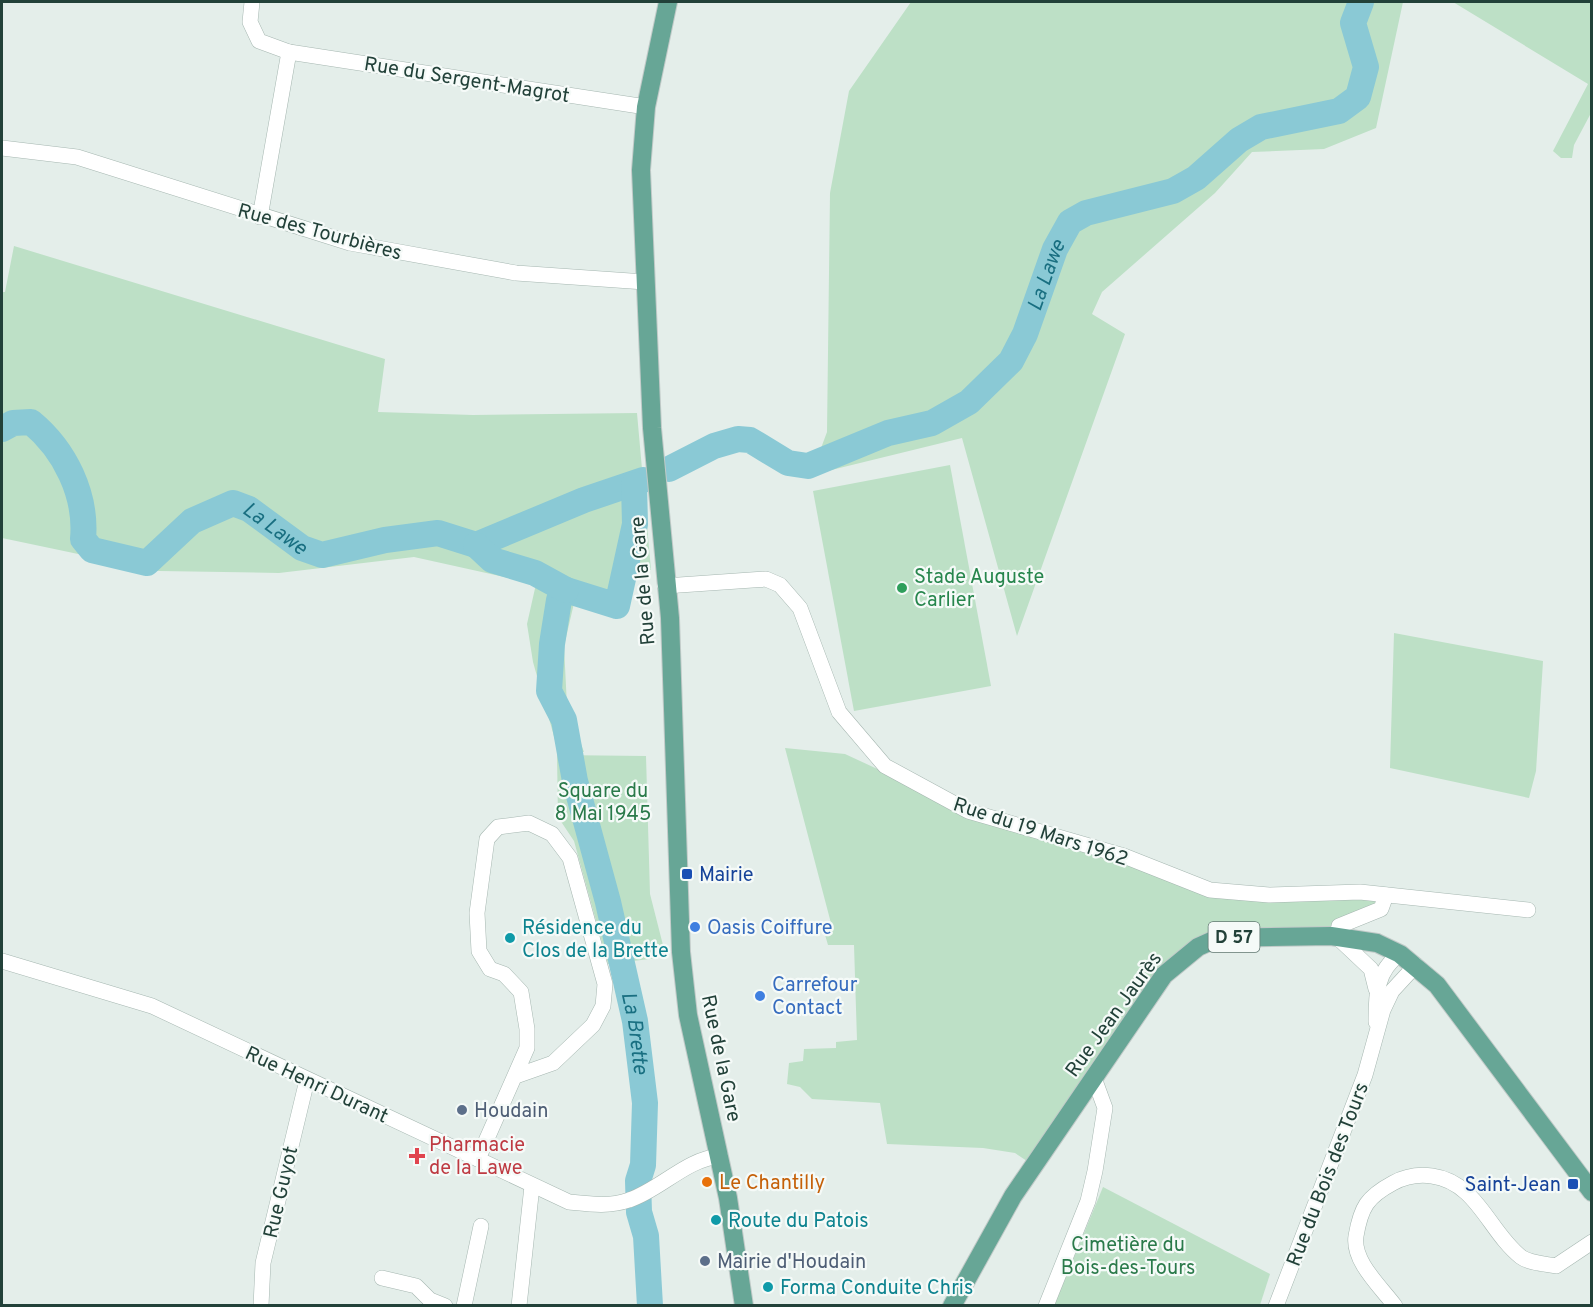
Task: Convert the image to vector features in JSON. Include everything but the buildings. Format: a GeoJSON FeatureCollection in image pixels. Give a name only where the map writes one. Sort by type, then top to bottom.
{"type":"FeatureCollection","features":[{"type":"Feature","properties":{"kind":"main road","name":"Rue de la Gare"},"geometry":{"type":"LineString","coordinates":[[669,2],[646,107],[642,170],[652,428],[665,586],[670,618],[683,985],[693,1044],[720,1156],[744,1305]]}},
{"type":"Feature","properties":{"kind":"main road","name":"Rue Jean Jaurès"},"geometry":{"type":"LineString","coordinates":[[952,1305],[1013,1196],[1164,975],[1198,947],[1218,938],[1283,935],[1337,937],[1377,943],[1400,954],[1416,965],[1437,985],[1592,1192]]}},
{"type":"Feature","properties":{"kind":"street","name":"Rue du Sergent-Magrot"},"geometry":{"type":"LineString","coordinates":[[252,2],[250,22],[259,41],[289,52],[646,107]]}},
{"type":"Feature","properties":{"kind":"street"},"geometry":{"type":"LineString","coordinates":[[260,217],[289,52]]}},
{"type":"Feature","properties":{"kind":"street","name":"Rue des Tourbières"},"geometry":{"type":"LineString","coordinates":[[2,148],[77,157],[260,217],[350,243],[516,273],[645,282]]}},
{"type":"Feature","properties":{"kind":"street","name":"Rue du 19 Mars 1962"},"geometry":{"type":"LineString","coordinates":[[665,586],[766,579],[780,585],[800,608],[839,712],[885,766],[968,811],[1124,856],[1210,890],[1269,895],[1360,892],[1528,910]]}},
{"type":"Feature","properties":{"kind":"street"},"geometry":{"type":"LineString","coordinates":[[478,1159],[527,1048],[527,1029],[520,992],[515,983],[504,974],[490,969],[479,951],[477,913],[487,839],[498,827],[529,823],[552,834],[570,858],[605,984],[603,1006],[593,1025],[553,1063],[516,1076]]}},
{"type":"Feature","properties":{"kind":"street"},"geometry":{"type":"LineString","coordinates":[[1375,1043],[1376,990],[1371,969],[1337,937],[1339,926],[1381,909],[1386,895]]}},
{"type":"Feature","properties":{"kind":"street"},"geometry":{"type":"LineString","coordinates":[[1376,990],[1383,971],[1389,962],[1400,954]]}},
{"type":"Feature","properties":{"kind":"street","name":"Rue Henri Durant"},"geometry":{"type":"LineString","coordinates":[[2,961],[152,1006],[569,1202],[596,1205],[630,1200],[694,1164],[710,1157],[720,1156]]}},
{"type":"Feature","properties":{"kind":"street"},"geometry":{"type":"LineString","coordinates":[[1375,1043],[1383,1010],[1392,991],[1416,965]]}},
{"type":"Feature","properties":{"kind":"street","name":"Rue du Bois des Tours"},"geometry":{"type":"LineString","coordinates":[[1276,1305],[1331,1166],[1375,1043]]}},
{"type":"Feature","properties":{"kind":"street"},"geometry":{"type":"LineString","coordinates":[[1047,1305],[1088,1201],[1095,1171],[1105,1108],[1094,1077]]}},
{"type":"Feature","properties":{"kind":"street","name":"Rue Guyot"},"geometry":{"type":"LineString","coordinates":[[261,1305],[263,1263],[307,1080]]}},
{"type":"Feature","properties":{"kind":"street"},"geometry":{"type":"LineString","coordinates":[[1395,1305],[1363,1265],[1356,1240],[1361,1212],[1376,1192],[1402,1178],[1422,1175],[1443,1178],[1463,1188],[1522,1258],[1556,1266],[1592,1242]]}},
{"type":"Feature","properties":{"kind":"street"},"geometry":{"type":"LineString","coordinates":[[519,1305],[532,1186]]}},
{"type":"Feature","properties":{"kind":"street"},"geometry":{"type":"LineString","coordinates":[[464,1305],[481,1226]]}},
{"type":"Feature","properties":{"kind":"street"},"geometry":{"type":"LineString","coordinates":[[382,1278],[417,1286],[430,1300],[446,1305]]}},
{"type":"Feature","properties":{"kind":"green space"},"geometry":{"type":"Polygon","coordinates":[[[911,2],[1403,2],[1376,128],[1324,149],[1252,152],[1215,193],[1102,292],[1092,314],[1125,334],[1017,636],[962,438],[811,475],[827,432],[830,193],[849,91],[911,2]]]}},
{"type":"Feature","properties":{"kind":"green space"},"geometry":{"type":"Polygon","coordinates":[[[1453,2],[1591,2],[1591,113],[1574,145],[1572,158],[1561,158],[1553,151],[1588,84],[1453,2]]]}},
{"type":"Feature","properties":{"kind":"green space"},"geometry":{"type":"Polygon","coordinates":[[[14,246],[385,359],[378,412],[473,415],[637,413],[651,570],[631,572],[620,613],[575,599],[564,646],[567,706],[584,752],[557,747],[533,662],[527,624],[536,584],[414,557],[279,573],[159,571],[2,538],[2,292],[5,292],[14,246]]]}},
{"type":"Feature","properties":{"kind":"green space","name":"Stade Auguste Carlier"},"geometry":{"type":"Polygon","coordinates":[[[950,465],[991,686],[854,711],[813,491],[950,465]]]}},
{"type":"Feature","properties":{"kind":"green space"},"geometry":{"type":"Polygon","coordinates":[[[1394,633],[1543,661],[1536,771],[1529,798],[1390,768],[1394,633]]]}},
{"type":"Feature","properties":{"kind":"green space"},"geometry":{"type":"Polygon","coordinates":[[[785,748],[845,754],[968,811],[1210,890],[1386,895],[1381,909],[1339,926],[1218,938],[1179,961],[1033,1165],[1015,1153],[983,1148],[887,1144],[880,1103],[812,1099],[800,1087],[787,1084],[789,1063],[803,1061],[804,1049],[836,1048],[836,1042],[857,1040],[854,945],[828,945],[823,928],[832,927],[785,748]]]}},
{"type":"Feature","properties":{"kind":"green space","name":"Square du 8 Mai 1945"},"geometry":{"type":"Polygon","coordinates":[[[557,755],[646,756],[650,894],[666,957],[608,964],[574,841],[558,817],[557,755]]]}},
{"type":"Feature","properties":{"kind":"green space","name":"Cimetière du Bois-des-Tours"},"geometry":{"type":"Polygon","coordinates":[[[1103,1187],[1270,1274],[1260,1305],[1054,1306],[1103,1187]]]}},
{"type":"Feature","properties":{"kind":"waterway","name":"La Lawe"},"geometry":{"type":"LineString","coordinates":[[669,469],[714,446],[738,439],[750,440],[788,463],[808,466],[888,433],[932,423],[969,402],[1011,361],[1025,334],[1055,249],[1070,222],[1086,213],[1173,191],[1196,178],[1239,140],[1261,127],[1339,111],[1358,97],[1366,67],[1353,23],[1361,2]]}},
{"type":"Feature","properties":{"kind":"waterway","name":"La Lawe"},"geometry":{"type":"LineString","coordinates":[[2,429],[13,423],[31,422],[54,446],[71,474],[77,490],[83,522],[83,539],[92,550],[147,563],[192,521],[233,503],[249,509],[302,548],[322,555],[385,540],[438,533],[476,545],[584,500],[643,480]]}},
{"type":"Feature","properties":{"kind":"waterway","name":"La Brette"},"geometry":{"type":"LineString","coordinates":[[634,485],[635,524],[617,606],[566,590],[559,600],[552,644],[549,691],[564,720],[575,781],[608,902],[635,1021],[645,1103],[643,1165],[638,1181],[639,1212],[646,1236],[650,1306]]}},
{"type":"Feature","properties":{"kind":"waterway"},"geometry":{"type":"LineString","coordinates":[[476,545],[492,560],[535,573],[566,590]]}},
{"type":"Feature","properties":{"kind":"place","name":"Stade Auguste Carlier"},"geometry":{"type":"Point","coordinates":[902,588]}},
{"type":"Feature","properties":{"kind":"place","name":"Mairie"},"geometry":{"type":"Point","coordinates":[687,874]}},
{"type":"Feature","properties":{"kind":"place","name":"Oasis Coiffure"},"geometry":{"type":"Point","coordinates":[695,927]}},
{"type":"Feature","properties":{"kind":"place","name":"Résidence du Clos de la Brette"},"geometry":{"type":"Point","coordinates":[510,938]}},
{"type":"Feature","properties":{"kind":"place","name":"Carrefour Contact"},"geometry":{"type":"Point","coordinates":[760,996]}},
{"type":"Feature","properties":{"kind":"place","name":"Houdain"},"geometry":{"type":"Point","coordinates":[462,1110]}},
{"type":"Feature","properties":{"kind":"place","name":"Pharmacie de la Lawe"},"geometry":{"type":"Point","coordinates":[417,1156]}},
{"type":"Feature","properties":{"kind":"place","name":"Le Chantilly"},"geometry":{"type":"Point","coordinates":[707,1182]}},
{"type":"Feature","properties":{"kind":"place","name":"Saint-Jean"},"geometry":{"type":"Point","coordinates":[1573,1184]}},
{"type":"Feature","properties":{"kind":"place","name":"Route du Patois"},"geometry":{"type":"Point","coordinates":[716,1220]}},
{"type":"Feature","properties":{"kind":"place","name":"Mairie d'Houdain"},"geometry":{"type":"Point","coordinates":[705,1261]}},
{"type":"Feature","properties":{"kind":"place","name":"Forma Conduite Chris"},"geometry":{"type":"Point","coordinates":[768,1287]}}]}
